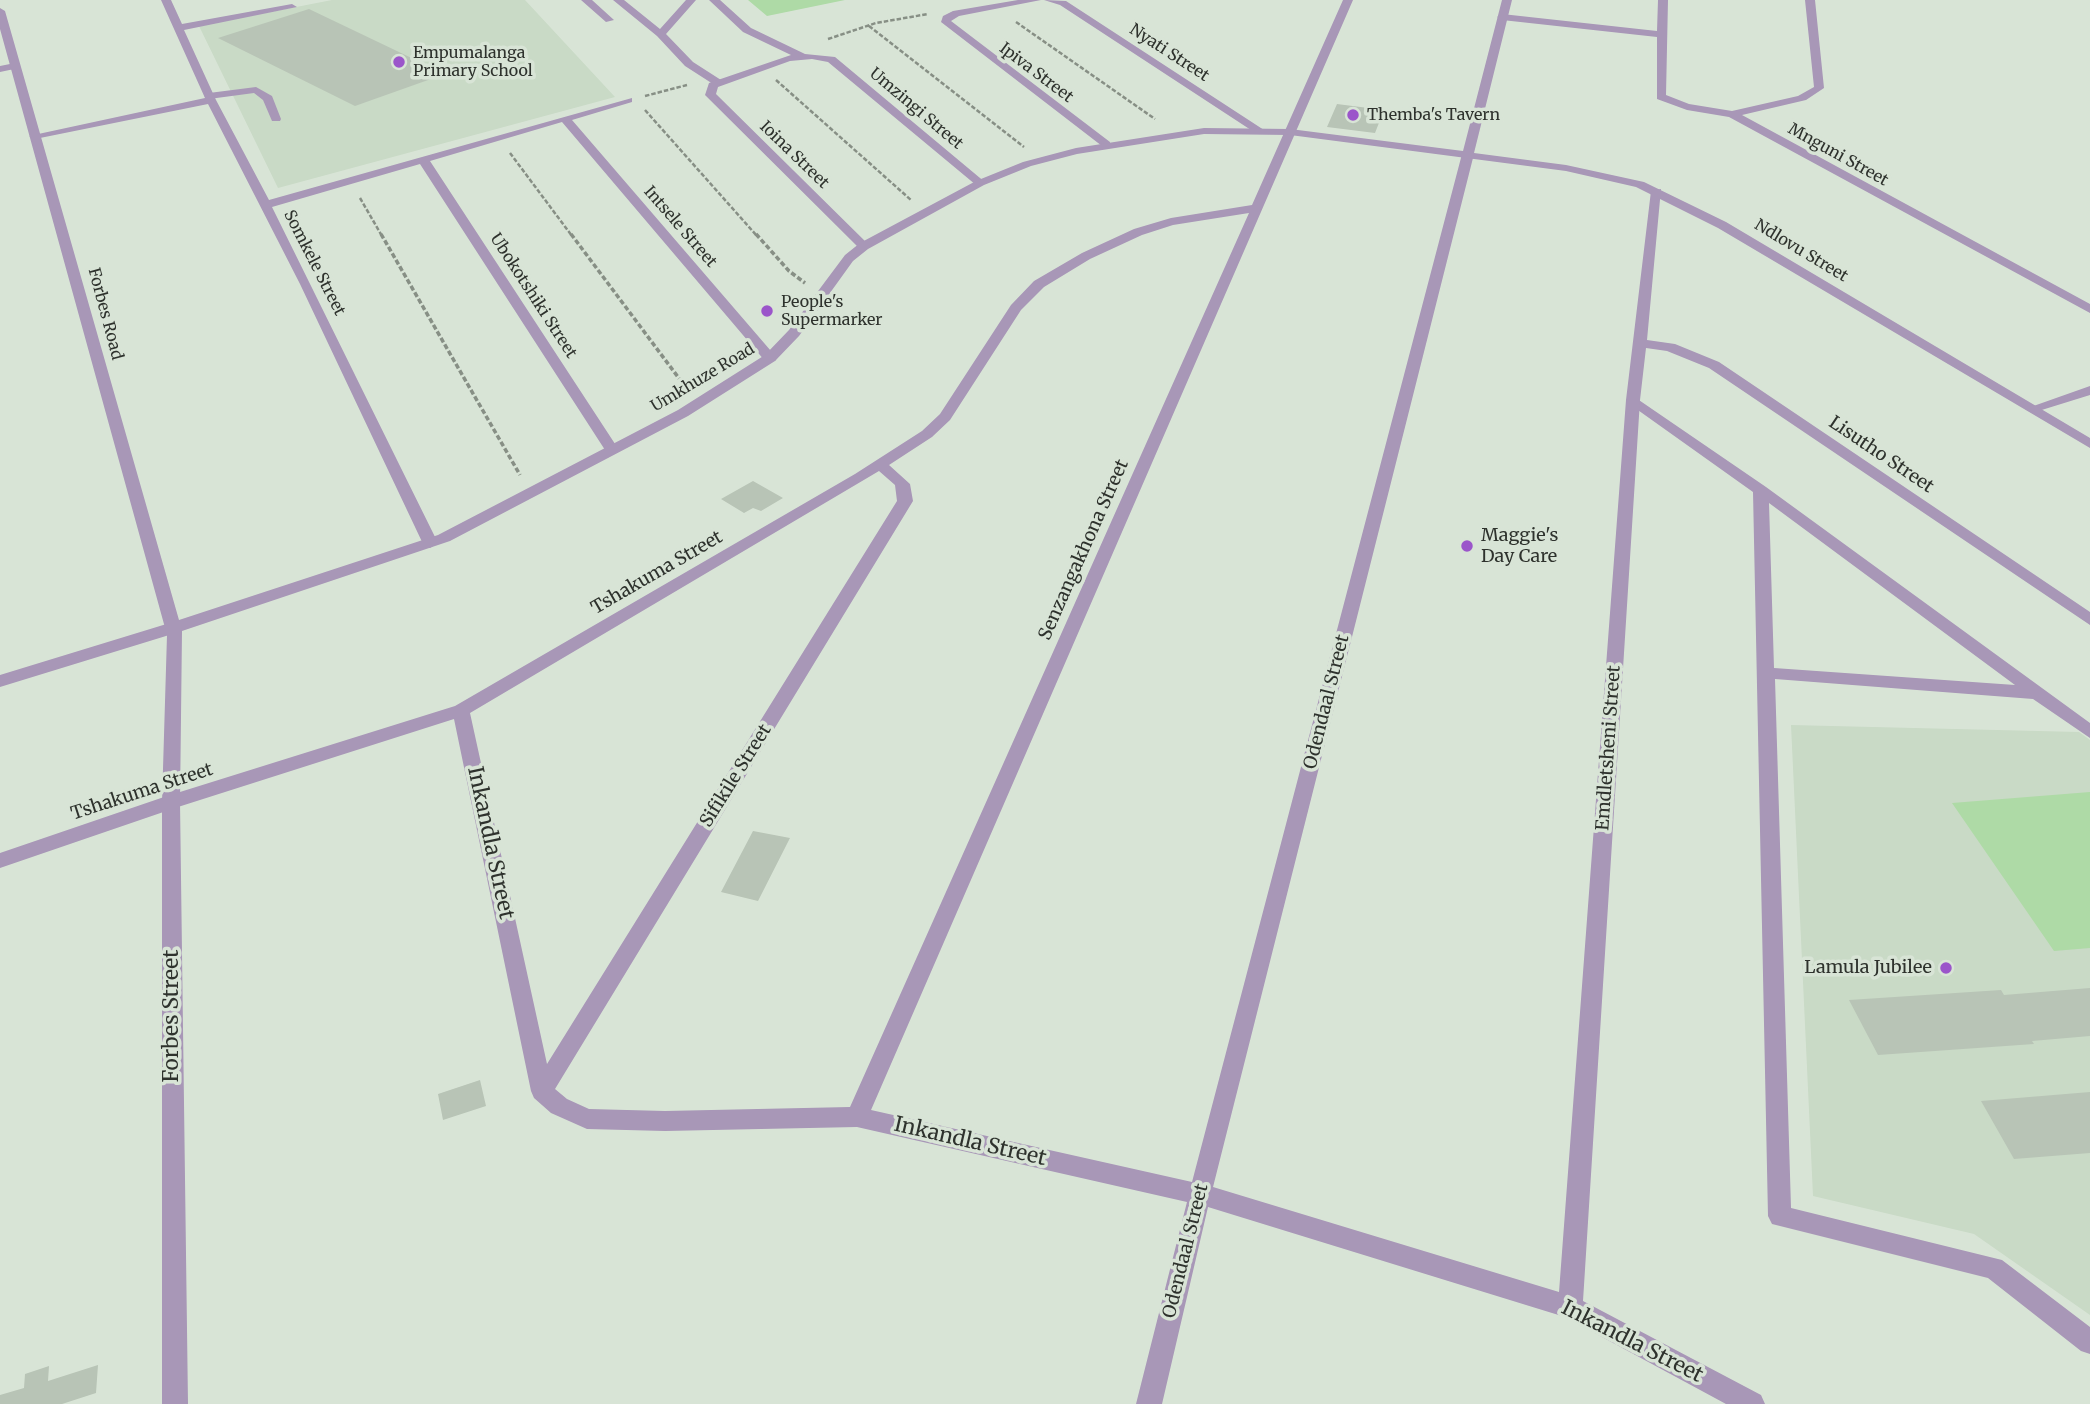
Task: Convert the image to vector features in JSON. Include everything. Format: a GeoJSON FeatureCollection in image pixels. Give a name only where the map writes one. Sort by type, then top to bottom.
{"type":"FeatureCollection","features":[{"type":"Feature","properties":{"kind":"street","name":"Somkele Street"},"geometry":{"type":"LineString","coordinates":[[166,0],[210,98],[306,284],[430,543]]}},
{"type":"Feature","properties":{"kind":"street"},"geometry":{"type":"LineString","coordinates":[[586,0],[609,20]]}},
{"type":"Feature","properties":{"kind":"street"},"geometry":{"type":"LineString","coordinates":[[618,0],[661,34],[689,64],[715,83],[802,56]]}},
{"type":"Feature","properties":{"kind":"street"},"geometry":{"type":"LineString","coordinates":[[661,34],[691,0]]}},
{"type":"Feature","properties":{"kind":"street"},"geometry":{"type":"LineString","coordinates":[[714,0],[747,30],[802,56]]}},
{"type":"Feature","properties":{"kind":"street"},"geometry":{"type":"LineString","coordinates":[[949,21],[994,6],[1036,0]]}},
{"type":"Feature","properties":{"kind":"street","name":"Nyati Street"},"geometry":{"type":"LineString","coordinates":[[1049,0],[1062,3],[1258,130]]}},
{"type":"Feature","properties":{"kind":"street","name":"Senzangakhona Street"},"geometry":{"type":"LineString","coordinates":[[857,1116],[1348,0]]}},
{"type":"Feature","properties":{"kind":"street","name":"Odendaal Street"},"geometry":{"type":"LineString","coordinates":[[1149,1404],[1200,1194],[1507,0]]}},
{"type":"Feature","properties":{"kind":"street"},"geometry":{"type":"LineString","coordinates":[[1663,0],[1660,34],[1661,97],[1687,107],[1732,114]]}},
{"type":"Feature","properties":{"kind":"street","name":"Mnguni Street"},"geometry":{"type":"LineString","coordinates":[[1732,114],[1802,98],[1819,88],[1810,0]]}},
{"type":"Feature","properties":{"kind":"street"},"geometry":{"type":"LineString","coordinates":[[179,28],[292,6]]}},
{"type":"Feature","properties":{"kind":"street","name":"Forbes Road"},"geometry":{"type":"LineString","coordinates":[[0,10],[173,628]]}},
{"type":"Feature","properties":{"kind":"street"},"geometry":{"type":"LineString","coordinates":[[1502,17],[1660,34]]}},
{"type":"Feature","properties":{"kind":"street","name":"Ipiva Street"},"geometry":{"type":"LineString","coordinates":[[949,21],[1106,145]]}},
{"type":"Feature","properties":{"kind":"street","name":"Umzingi Street"},"geometry":{"type":"LineString","coordinates":[[802,56],[831,60],[980,183]]}},
{"type":"Feature","properties":{"kind":"street"},"geometry":{"type":"LineString","coordinates":[[0,69],[15,66]]}},
{"type":"Feature","properties":{"kind":"street","name":"Ioina Street"},"geometry":{"type":"LineString","coordinates":[[715,83],[710,95],[864,246]]}},
{"type":"Feature","properties":{"kind":"street"},"geometry":{"type":"LineString","coordinates":[[35,136],[256,90],[268,98],[276,120]]}},
{"type":"Feature","properties":{"kind":"street"},"geometry":{"type":"LineString","coordinates":[[265,205],[631,99]]}},
{"type":"Feature","properties":{"kind":"street","name":"Mnguni Street"},"geometry":{"type":"LineString","coordinates":[[1732,114],[2090,309]]}},
{"type":"Feature","properties":{"kind":"street","name":"Intsele Street"},"geometry":{"type":"LineString","coordinates":[[565,119],[770,358]]}},
{"type":"Feature","properties":{"kind":"street","name":"Umkhuze Road"},"geometry":{"type":"LineString","coordinates":[[0,681],[173,628],[430,543],[470,527],[698,404],[770,358],[849,258],[864,246],[980,183],[1042,160],[1106,145],[1176,134],[1258,130],[1468,154]]}},
{"type":"Feature","properties":{"kind":"street","name":"Ndlovu Street"},"geometry":{"type":"LineString","coordinates":[[1468,154],[1597,173],[1657,191],[1722,225],[2090,444]]}},
{"type":"Feature","properties":{"kind":"street","name":"Ubokotshiki Street"},"geometry":{"type":"LineString","coordinates":[[424,161],[612,450]]}},
{"type":"Feature","properties":{"kind":"street","name":"Emdletsheni Street"},"geometry":{"type":"LineString","coordinates":[[1570,1307],[1633,400],[1657,191]]}},
{"type":"Feature","properties":{"kind":"street","name":"Tshakuma Street"},"geometry":{"type":"LineString","coordinates":[[0,861],[171,802],[461,710],[880,464],[927,433],[945,417],[1016,308],[1039,284],[1086,256],[1138,232],[1171,222],[1255,208]]}},
{"type":"Feature","properties":{"kind":"street","name":"Lisutho Street"},"geometry":{"type":"LineString","coordinates":[[1641,343],[1670,347],[1714,365],[2090,620]]}},
{"type":"Feature","properties":{"kind":"street"},"geometry":{"type":"LineString","coordinates":[[2032,409],[2090,390]]}},
{"type":"Feature","properties":{"kind":"street"},"geometry":{"type":"LineString","coordinates":[[1633,400],[1761,490],[2090,732]]}},
{"type":"Feature","properties":{"kind":"street","name":"Sifikile Street"},"geometry":{"type":"LineString","coordinates":[[542,1091],[905,501],[902,484],[880,464]]}},
{"type":"Feature","properties":{"kind":"street"},"geometry":{"type":"LineString","coordinates":[[1761,490],[1780,1216],[1994,1268],[2090,1342]]}},
{"type":"Feature","properties":{"kind":"street","name":"Forbes Street"},"geometry":{"type":"LineString","coordinates":[[173,628],[171,802],[175,1404]]}},
{"type":"Feature","properties":{"kind":"street"},"geometry":{"type":"LineString","coordinates":[[1766,673],[2037,694]]}},
{"type":"Feature","properties":{"kind":"street","name":"Inkandla Street"},"geometry":{"type":"LineString","coordinates":[[461,710],[542,1091],[559,1106],[587,1119],[664,1121],[857,1116],[1200,1194],[1570,1307],[1752,1404]]}},
{"type":"Feature","properties":{"kind":"path"},"geometry":{"type":"LineString","coordinates":[[994,6],[1176,134]]}},
{"type":"Feature","properties":{"kind":"path"},"geometry":{"type":"LineString","coordinates":[[802,56],[828,40],[869,26],[922,13],[949,21]]}},
{"type":"Feature","properties":{"kind":"path"},"geometry":{"type":"LineString","coordinates":[[869,26],[1042,160]]}},
{"type":"Feature","properties":{"kind":"path"},"geometry":{"type":"LineString","coordinates":[[761,67],[925,212]]}},
{"type":"Feature","properties":{"kind":"path"},"geometry":{"type":"LineString","coordinates":[[715,83],[681,86],[631,99],[789,271],[821,296]]}},
{"type":"Feature","properties":{"kind":"path"},"geometry":{"type":"LineString","coordinates":[[499,138],[698,404]]}},
{"type":"Feature","properties":{"kind":"path"},"geometry":{"type":"LineString","coordinates":[[350,181],[531,494]]}},
{"type":"Feature","properties":{"kind":"shaded area","name":"Empumalanga Primary School"},"geometry":{"type":"Polygon","coordinates":[[[332,0],[525,0],[615,97],[278,188],[199,26],[332,0]]]}},
{"type":"Feature","properties":{"kind":"shaded area","name":"Lamula Jubilee"},"geometry":{"type":"Polygon","coordinates":[[[1791,725],[2079,732],[2090,740],[2090,1315],[1974,1234],[1813,1196],[1791,725]]]}},
{"type":"Feature","properties":{"kind":"green space"},"geometry":{"type":"Polygon","coordinates":[[[748,0],[845,0],[767,16],[748,0]]]}},
{"type":"Feature","properties":{"kind":"green space"},"geometry":{"type":"Polygon","coordinates":[[[2090,792],[2090,948],[2054,951],[1952,803],[2090,792]]]}},
{"type":"Feature","properties":{"kind":"building"},"geometry":{"type":"Polygon","coordinates":[[[309,9],[445,74],[355,106],[218,38],[309,9]]]}},
{"type":"Feature","properties":{"kind":"building"},"geometry":{"type":"Polygon","coordinates":[[[1337,104],[1384,110],[1375,133],[1327,127],[1337,104]]]}},
{"type":"Feature","properties":{"kind":"building"},"geometry":{"type":"Polygon","coordinates":[[[753,481],[783,498],[761,511],[753,508],[744,513],[721,499],[753,481]]]}},
{"type":"Feature","properties":{"kind":"building"},"geometry":{"type":"Polygon","coordinates":[[[753,831],[790,838],[758,901],[721,892],[753,831]]]}},
{"type":"Feature","properties":{"kind":"building"},"geometry":{"type":"Polygon","coordinates":[[[2090,988],[2090,1036],[2032,1041],[2034,1044],[1878,1055],[1849,1000],[2001,990],[2004,995],[2090,988]]]}},
{"type":"Feature","properties":{"kind":"building"},"geometry":{"type":"Polygon","coordinates":[[[480,1080],[486,1106],[443,1120],[438,1094],[480,1080]]]}},
{"type":"Feature","properties":{"kind":"building"},"geometry":{"type":"Polygon","coordinates":[[[2090,1092],[2090,1153],[2014,1159],[1981,1101],[2090,1092]]]}},
{"type":"Feature","properties":{"kind":"building"},"geometry":{"type":"Polygon","coordinates":[[[98,1365],[96,1393],[62,1404],[0,1404],[0,1395],[24,1388],[25,1374],[49,1366],[48,1381],[98,1365]]]}},
{"type":"Feature","properties":{"kind":"place","name":"Empumalanga Primary School"},"geometry":{"type":"Point","coordinates":[399,62]}},
{"type":"Feature","properties":{"kind":"place","name":"Themba's Tavern"},"geometry":{"type":"Point","coordinates":[1353,115]}},
{"type":"Feature","properties":{"kind":"place","name":"People's Supermarker"},"geometry":{"type":"Point","coordinates":[767,311]}},
{"type":"Feature","properties":{"kind":"place","name":"Maggie's Day Care"},"geometry":{"type":"Point","coordinates":[1467,546]}},
{"type":"Feature","properties":{"kind":"place","name":"Lamula Jubilee"},"geometry":{"type":"Point","coordinates":[1946,968]}}]}
